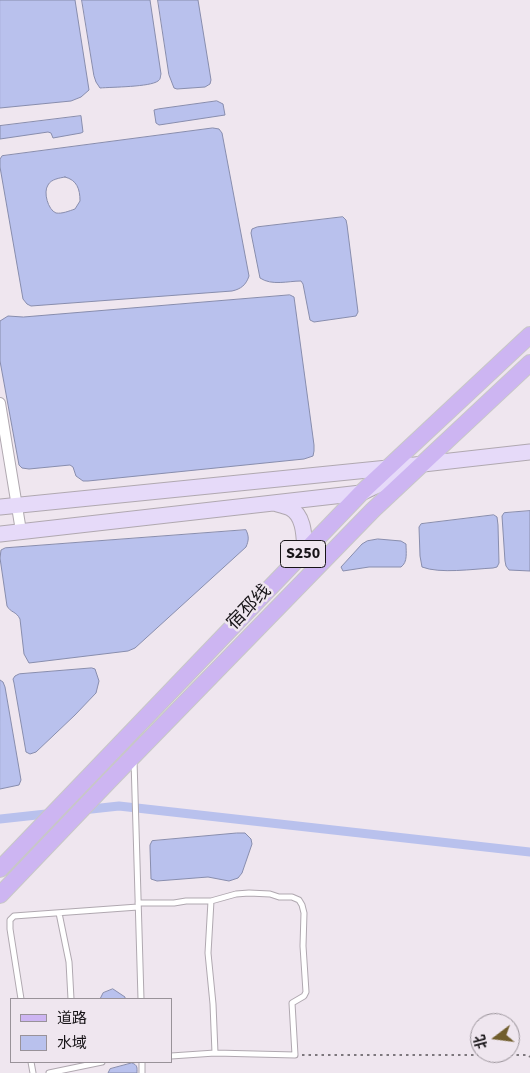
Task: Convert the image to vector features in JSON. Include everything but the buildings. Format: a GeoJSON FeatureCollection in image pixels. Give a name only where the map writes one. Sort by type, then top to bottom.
{"type":"FeatureCollection","features":[{"type":"Feature","properties":{"kind":"main road","name":"宿邳线"},"geometry":{"type":"LineString","coordinates":[[0,868],[361,493],[530,335]]}},
{"type":"Feature","properties":{"kind":"main road","name":"宿邳线"},"geometry":{"type":"LineString","coordinates":[[0,895],[373,510],[530,363]]}},
{"type":"Feature","properties":{"kind":"street"},"geometry":{"type":"LineString","coordinates":[[0,403],[21,531]]}},
{"type":"Feature","properties":{"kind":"street"},"geometry":{"type":"LineString","coordinates":[[0,507],[530,452]]}},
{"type":"Feature","properties":{"kind":"street"},"geometry":{"type":"LineString","coordinates":[[0,534],[361,493],[424,463]]}},
{"type":"Feature","properties":{"kind":"street"},"geometry":{"type":"LineString","coordinates":[[274,503],[291,509],[298,516],[304,533],[305,552]]}},
{"type":"Feature","properties":{"kind":"lane"},"geometry":{"type":"LineString","coordinates":[[134,755],[141,998]]}},
{"type":"Feature","properties":{"kind":"lane"},"geometry":{"type":"LineString","coordinates":[[21,998],[10,929],[10,920],[14,916],[186,901],[210,901],[236,894],[249,893],[292,897],[299,900],[304,913],[303,946],[306,992],[304,996],[292,1003],[295,1055],[215,1053],[172,1056]]}},
{"type":"Feature","properties":{"kind":"lane"},"geometry":{"type":"LineString","coordinates":[[210,901],[208,953],[215,1053]]}},
{"type":"Feature","properties":{"kind":"lane"},"geometry":{"type":"LineString","coordinates":[[59,913],[69,962],[72,998]]}},
{"type":"Feature","properties":{"kind":"lane"},"geometry":{"type":"LineString","coordinates":[[49,1073],[61,1072],[88,1063]]}},
{"type":"Feature","properties":{"kind":"path"},"geometry":{"type":"LineString","coordinates":[[295,1055],[528,1055],[530,1057]]}},
{"type":"Feature","properties":{"kind":"water"},"geometry":{"type":"Polygon","coordinates":[[[0,0],[75,0],[89,90],[81,97],[71,101],[0,108],[0,0]]]}},
{"type":"Feature","properties":{"kind":"water"},"geometry":{"type":"Polygon","coordinates":[[[82,0],[150,0],[161,74],[159,80],[139,86],[100,88],[94,76],[82,0]]]}},
{"type":"Feature","properties":{"kind":"water"},"geometry":{"type":"Polygon","coordinates":[[[158,0],[198,0],[211,80],[210,84],[205,87],[174,88],[169,75],[158,0]]]}},
{"type":"Feature","properties":{"kind":"water"},"geometry":{"type":"Polygon","coordinates":[[[217,101],[223,104],[225,115],[159,125],[156,123],[154,110],[217,101]]]}},
{"type":"Feature","properties":{"kind":"water"},"geometry":{"type":"Polygon","coordinates":[[[81,116],[83,132],[81,133],[53,138],[51,133],[48,132],[0,139],[0,126],[81,116]]]}},
{"type":"Feature","properties":{"kind":"water"},"geometry":{"type":"Polygon","coordinates":[[[213,128],[219,129],[222,133],[249,276],[248,279],[243,286],[232,291],[31,306],[27,304],[23,299],[0,167],[2,156],[213,128]],[[69,178],[53,180],[47,188],[46,196],[49,205],[56,213],[75,209],[80,201],[77,186],[69,178]]]}},
{"type":"Feature","properties":{"kind":"water"},"geometry":{"type":"Polygon","coordinates":[[[343,217],[347,225],[358,312],[356,316],[314,322],[310,320],[301,281],[270,282],[260,278],[251,233],[252,229],[343,217]]]}},
{"type":"Feature","properties":{"kind":"water"},"geometry":{"type":"Polygon","coordinates":[[[290,295],[294,297],[314,445],[313,456],[304,459],[88,481],[83,481],[76,476],[73,467],[70,465],[29,469],[22,468],[19,465],[0,361],[0,321],[8,316],[23,317],[290,295]]]}},
{"type":"Feature","properties":{"kind":"water"},"geometry":{"type":"Polygon","coordinates":[[[530,511],[530,571],[509,570],[505,561],[502,516],[504,513],[530,511]]]}},
{"type":"Feature","properties":{"kind":"water"},"geometry":{"type":"Polygon","coordinates":[[[494,515],[497,517],[498,525],[499,563],[497,567],[447,571],[422,567],[419,527],[421,524],[494,515]]]}},
{"type":"Feature","properties":{"kind":"water"},"geometry":{"type":"Polygon","coordinates":[[[246,530],[248,542],[246,547],[135,648],[128,651],[29,663],[24,654],[20,619],[7,606],[0,558],[1,550],[5,548],[246,530]]]}},
{"type":"Feature","properties":{"kind":"water"},"geometry":{"type":"Polygon","coordinates":[[[378,539],[401,541],[406,544],[406,560],[401,567],[369,567],[343,571],[341,567],[362,544],[378,539]]]}},
{"type":"Feature","properties":{"kind":"water"},"geometry":{"type":"Polygon","coordinates":[[[95,669],[99,681],[96,693],[36,752],[30,754],[26,752],[13,679],[15,676],[19,674],[95,669]]]}},
{"type":"Feature","properties":{"kind":"water"},"geometry":{"type":"Polygon","coordinates":[[[0,680],[5,687],[21,780],[19,785],[0,789],[0,680]]]}},
{"type":"Feature","properties":{"kind":"water"},"geometry":{"type":"Polygon","coordinates":[[[245,833],[251,839],[252,844],[242,873],[238,878],[229,881],[208,877],[157,881],[151,879],[150,845],[152,841],[245,833]]]}},
{"type":"Feature","properties":{"kind":"water"},"geometry":{"type":"Polygon","coordinates":[[[113,989],[125,998],[100,998],[103,993],[113,989]]]}},
{"type":"Feature","properties":{"kind":"water"},"geometry":{"type":"Polygon","coordinates":[[[132,1063],[137,1068],[137,1073],[108,1073],[110,1069],[132,1063]]]}},
{"type":"Feature","properties":{"kind":"waterway"},"geometry":{"type":"LineString","coordinates":[[0,819],[119,806],[530,852]]}}]}
